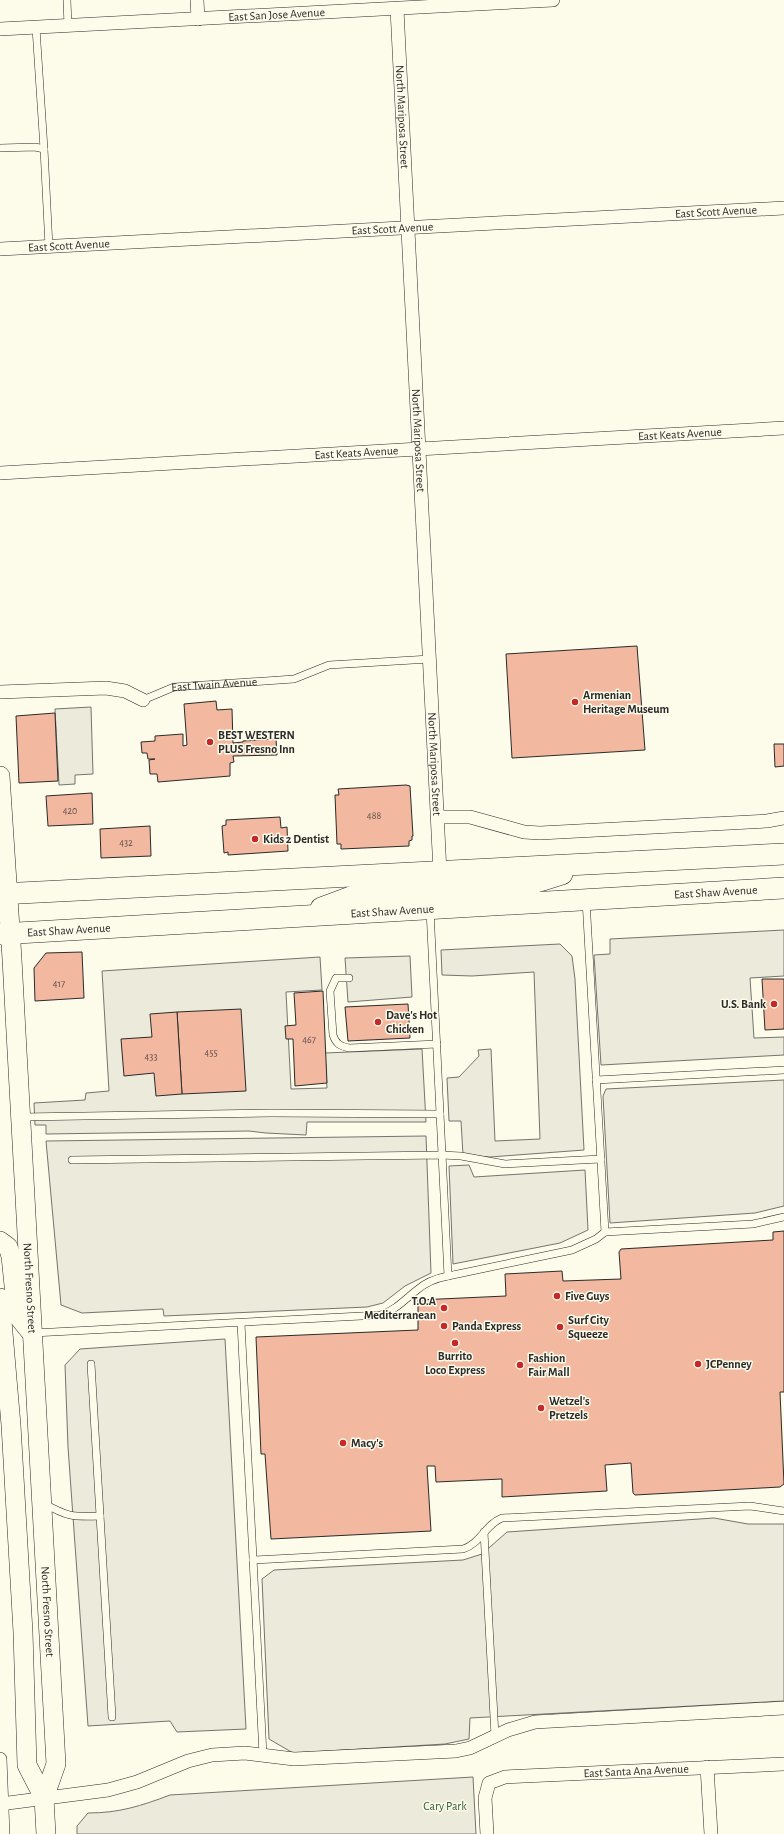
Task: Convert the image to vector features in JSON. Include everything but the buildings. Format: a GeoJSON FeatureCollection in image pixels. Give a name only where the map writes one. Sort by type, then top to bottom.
{"type":"FeatureCollection","features":[{"type":"Feature","properties":{"kind":"main road","name":"North Fresno Street"},"geometry":{"type":"LineString","coordinates":[[0,776],[5,933],[20,1117],[56,1764],[44,1798],[46,1834]]}},
{"type":"Feature","properties":{"kind":"main road"},"geometry":{"type":"LineString","coordinates":[[4,894],[784,854]]}},
{"type":"Feature","properties":{"kind":"main road"},"geometry":{"type":"LineString","coordinates":[[430,908],[437,897],[454,889],[524,885],[597,864]]}},
{"type":"Feature","properties":{"kind":"main road"},"geometry":{"type":"LineString","coordinates":[[298,916],[356,895],[426,890],[434,887],[439,880],[440,872]]}},
{"type":"Feature","properties":{"kind":"main road","name":"East Shaw Avenue"},"geometry":{"type":"LineString","coordinates":[[5,933],[784,888]]}},
{"type":"Feature","properties":{"kind":"main road"},"geometry":{"type":"LineString","coordinates":[[0,1241],[8,1248],[11,1256],[17,1315],[31,1333]]}},
{"type":"Feature","properties":{"kind":"main road","name":"North Fresno Street"},"geometry":{"type":"LineString","coordinates":[[0,1298],[2,1354],[11,1425],[23,1632],[27,1765],[44,1798]]}},
{"type":"Feature","properties":{"kind":"street"},"geometry":{"type":"LineString","coordinates":[[197,0],[198,19]]}},
{"type":"Feature","properties":{"kind":"street","name":"East San Jose Avenue"},"geometry":{"type":"LineString","coordinates":[[0,29],[553,0]]}},
{"type":"Feature","properties":{"kind":"street","name":"North Mariposa Street"},"geometry":{"type":"LineString","coordinates":[[397,9],[440,872]]}},
{"type":"Feature","properties":{"kind":"street","name":"East Scott Avenue"},"geometry":{"type":"LineString","coordinates":[[0,249],[784,208]]}},
{"type":"Feature","properties":{"kind":"street","name":"East Keats Avenue"},"geometry":{"type":"LineString","coordinates":[[0,472],[419,447],[784,428]]}},
{"type":"Feature","properties":{"kind":"street","name":"East Twain Avenue"},"geometry":{"type":"LineString","coordinates":[[0,692],[106,688],[125,691],[143,700]]}},
{"type":"Feature","properties":{"kind":"street"},"geometry":{"type":"LineString","coordinates":[[438,817],[470,817],[524,832],[540,833],[784,818]]}},
{"type":"Feature","properties":{"kind":"street"},"geometry":{"type":"LineString","coordinates":[[1,1803],[108,1790],[137,1782],[188,1761],[212,1755],[246,1753],[294,1759],[442,1752],[470,1748],[521,1725],[550,1720],[784,1708]]}},
{"type":"Feature","properties":{"kind":"street"},"geometry":{"type":"LineString","coordinates":[[0,1759],[3,1834]]}},
{"type":"Feature","properties":{"kind":"street","name":"East Santa Ana Avenue"},"geometry":{"type":"LineString","coordinates":[[487,1834],[485,1798],[489,1783],[506,1776],[784,1764]]}},
{"type":"Feature","properties":{"kind":"street"},"geometry":{"type":"LineString","coordinates":[[707,1767],[711,1834]]}},
{"type":"Feature","properties":{"kind":"lane"},"geometry":{"type":"LineString","coordinates":[[67,0],[68,26]]}},
{"type":"Feature","properties":{"kind":"lane"},"geometry":{"type":"LineString","coordinates":[[36,28],[49,247]]}},
{"type":"Feature","properties":{"kind":"lane"},"geometry":{"type":"LineString","coordinates":[[0,148],[35,147],[44,149]]}},
{"type":"Feature","properties":{"kind":"lane","name":"East Twain Avenue"},"geometry":{"type":"LineString","coordinates":[[143,700],[174,687],[294,679],[329,664],[430,660]]}},
{"type":"Feature","properties":{"kind":"lane"},"geometry":{"type":"LineString","coordinates":[[586,899],[605,1232]]}},
{"type":"Feature","properties":{"kind":"lane"},"geometry":{"type":"LineString","coordinates":[[430,908],[448,1276]]}},
{"type":"Feature","properties":{"kind":"lane"},"geometry":{"type":"LineString","coordinates":[[349,978],[336,978],[330,991],[333,1035],[335,1041],[341,1046],[349,1048],[437,1044]]}},
{"type":"Feature","properties":{"kind":"lane"},"geometry":{"type":"LineString","coordinates":[[596,1080],[784,1070]]}},
{"type":"Feature","properties":{"kind":"lane"},"geometry":{"type":"LineString","coordinates":[[20,1117],[263,1113],[440,1114]]}},
{"type":"Feature","properties":{"kind":"lane"},"geometry":{"type":"LineString","coordinates":[[72,1160],[442,1155],[461,1156],[505,1164],[601,1159]]}},
{"type":"Feature","properties":{"kind":"lane"},"geometry":{"type":"LineString","coordinates":[[31,1333],[381,1315],[395,1309],[417,1289],[448,1276],[572,1250],[596,1239],[605,1232],[753,1224],[784,1217]]}},
{"type":"Feature","properties":{"kind":"lane"},"geometry":{"type":"LineString","coordinates":[[241,1323],[263,1755]]}},
{"type":"Feature","properties":{"kind":"lane"},"geometry":{"type":"LineString","coordinates":[[91,1364],[112,1717]]}},
{"type":"Feature","properties":{"kind":"lane"},"geometry":{"type":"LineString","coordinates":[[42,1503],[63,1514],[73,1516],[100,1516]]}},
{"type":"Feature","properties":{"kind":"lane"},"geometry":{"type":"LineString","coordinates":[[253,1560],[463,1549],[472,1544],[492,1523],[502,1518],[750,1506],[784,1511]]}},
{"type":"Feature","properties":{"kind":"lane"},"geometry":{"type":"LineString","coordinates":[[484,1532],[495,1736]]}},
{"type":"Feature","properties":{"kind":"green space","name":"Cary Park"},"geometry":{"type":"Polygon","coordinates":[[[473,1777],[476,1834],[77,1834],[77,1826],[88,1813],[110,1812],[130,1808],[170,1795],[473,1777]]]}},
{"type":"Feature","properties":{"kind":"shaded area"},"geometry":{"type":"Polygon","coordinates":[[[91,707],[93,774],[75,775],[75,784],[59,785],[55,709],[91,707]]]}},
{"type":"Feature","properties":{"kind":"shaded area"},"geometry":{"type":"Polygon","coordinates":[[[784,930],[784,976],[750,978],[754,1038],[784,1037],[784,1055],[601,1065],[594,955],[610,954],[610,939],[784,930]]]}},
{"type":"Feature","properties":{"kind":"shaded area"},"geometry":{"type":"Polygon","coordinates":[[[560,944],[572,956],[575,979],[584,1150],[490,1157],[463,1155],[461,1121],[449,1121],[447,1078],[459,1077],[479,1056],[478,1050],[491,1049],[495,1141],[540,1139],[534,972],[472,976],[442,975],[441,950],[560,944]]]}},
{"type":"Feature","properties":{"kind":"shaded area"},"geometry":{"type":"Polygon","coordinates":[[[410,956],[412,997],[348,1002],[345,958],[410,956]]]}},
{"type":"Feature","properties":{"kind":"shaded area"},"geometry":{"type":"Polygon","coordinates":[[[320,957],[322,990],[286,992],[291,1089],[327,1088],[325,1053],[422,1049],[426,1122],[307,1122],[306,1135],[249,1131],[46,1134],[46,1125],[35,1125],[34,1103],[85,1100],[86,1093],[109,1091],[102,971],[320,957]]]}},
{"type":"Feature","properties":{"kind":"shaded area"},"geometry":{"type":"Polygon","coordinates":[[[784,1080],[784,1206],[755,1213],[610,1223],[603,1096],[606,1089],[784,1080]]]}},
{"type":"Feature","properties":{"kind":"shaded area"},"geometry":{"type":"Polygon","coordinates":[[[426,1136],[431,1273],[405,1286],[383,1303],[367,1307],[164,1316],[163,1309],[82,1313],[61,1305],[46,1141],[426,1136]]]}},
{"type":"Feature","properties":{"kind":"shaded area"},"geometry":{"type":"Polygon","coordinates":[[[469,1165],[474,1177],[585,1170],[588,1230],[560,1243],[453,1264],[449,1166],[469,1165]]]}},
{"type":"Feature","properties":{"kind":"shaded area"},"geometry":{"type":"Polygon","coordinates":[[[225,1339],[246,1729],[177,1732],[170,1721],[88,1726],[68,1447],[65,1365],[80,1349],[225,1339]]]}},
{"type":"Feature","properties":{"kind":"shaded area"},"geometry":{"type":"Polygon","coordinates":[[[714,1518],[748,1524],[784,1524],[784,1701],[470,1718],[469,1739],[445,1744],[293,1753],[269,1739],[262,1579],[274,1570],[463,1560],[482,1554],[507,1532],[714,1518]]]}},
{"type":"Feature","properties":{"kind":"place","name":"Armenian Heritage Museum"},"geometry":{"type":"Point","coordinates":[575,702]}},
{"type":"Feature","properties":{"kind":"place","name":"BEST WESTERN PLUS Fresno Inn"},"geometry":{"type":"Point","coordinates":[210,742]}},
{"type":"Feature","properties":{"kind":"place","name":"Kids 2 Dentist"},"geometry":{"type":"Point","coordinates":[255,839]}},
{"type":"Feature","properties":{"kind":"place","name":"U.S. Bank"},"geometry":{"type":"Point","coordinates":[774,1004]}},
{"type":"Feature","properties":{"kind":"place","name":"Dave's Hot Chicken"},"geometry":{"type":"Point","coordinates":[378,1022]}},
{"type":"Feature","properties":{"kind":"place","name":"Five Guys"},"geometry":{"type":"Point","coordinates":[557,1296]}},
{"type":"Feature","properties":{"kind":"place","name":"T.O.A Mediterranean"},"geometry":{"type":"Point","coordinates":[444,1308]}},
{"type":"Feature","properties":{"kind":"place","name":"Panda Express"},"geometry":{"type":"Point","coordinates":[444,1326]}},
{"type":"Feature","properties":{"kind":"place","name":"Surf City Squeeze"},"geometry":{"type":"Point","coordinates":[560,1327]}},
{"type":"Feature","properties":{"kind":"place","name":"Burrito Loco Express"},"geometry":{"type":"Point","coordinates":[455,1343]}},
{"type":"Feature","properties":{"kind":"place","name":"JCPenney"},"geometry":{"type":"Point","coordinates":[698,1364]}},
{"type":"Feature","properties":{"kind":"place","name":"Fashion Fair Mall"},"geometry":{"type":"Point","coordinates":[520,1365]}},
{"type":"Feature","properties":{"kind":"place","name":"Wetzel's Pretzels"},"geometry":{"type":"Point","coordinates":[541,1408]}},
{"type":"Feature","properties":{"kind":"place","name":"Macy's"},"geometry":{"type":"Point","coordinates":[343,1443]}}]}
